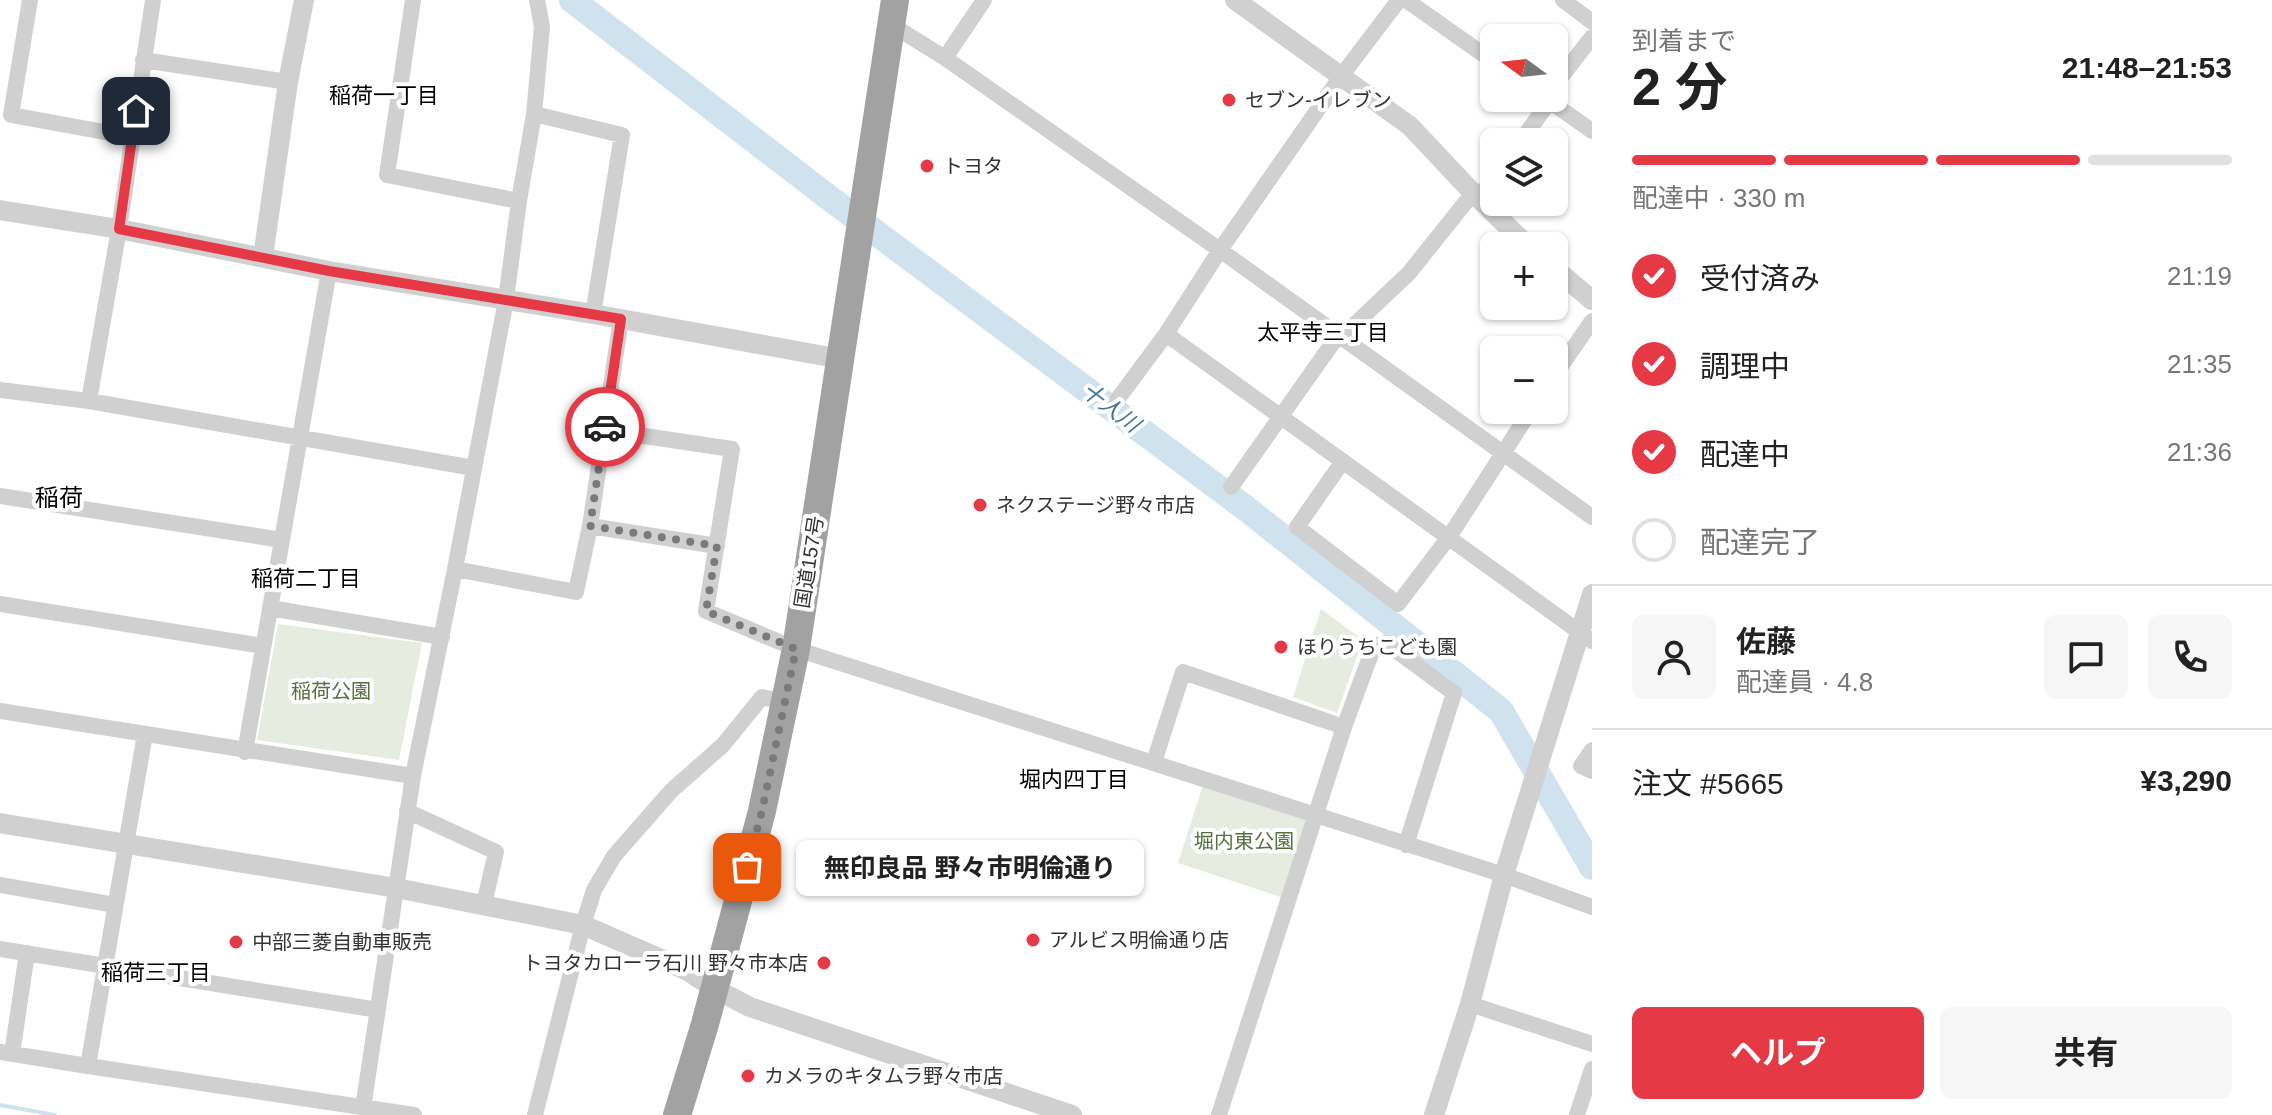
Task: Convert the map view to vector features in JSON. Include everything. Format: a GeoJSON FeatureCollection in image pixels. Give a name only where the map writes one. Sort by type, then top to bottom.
{"type":"FeatureCollection","features":[{"type":"Feature","properties":{"kind":"highway","name":"国道157号"},"geometry":{"type":"LineString","coordinates":[[677,1115],[715,989],[762,811],[796,649],[894,12]]}},
{"type":"Feature","properties":{"kind":"street"},"geometry":{"type":"LineString","coordinates":[[30,0],[6,114],[132,137]]}},
{"type":"Feature","properties":{"kind":"street"},"geometry":{"type":"LineString","coordinates":[[89,401],[119,229],[153,0]]}},
{"type":"Feature","properties":{"kind":"street"},"geometry":{"type":"LineString","coordinates":[[263,257],[288,82],[304,0]]}},
{"type":"Feature","properties":{"kind":"street"},"geometry":{"type":"LineString","coordinates":[[413,0],[387,175],[519,201]]}},
{"type":"Feature","properties":{"kind":"street"},"geometry":{"type":"LineString","coordinates":[[363,1108],[413,776],[506,300],[534,114],[542,27],[537,0]]}},
{"type":"Feature","properties":{"kind":"street"},"geometry":{"type":"LineString","coordinates":[[945,58],[984,0]]}},
{"type":"Feature","properties":{"kind":"street"},"geometry":{"type":"LineString","coordinates":[[1235,0],[1410,126],[1513,232]]}},
{"type":"Feature","properties":{"kind":"street"},"geometry":{"type":"LineString","coordinates":[[1117,400],[1166,334],[1220,250],[1342,75],[1399,0]]}},
{"type":"Feature","properties":{"kind":"street"},"geometry":{"type":"LineString","coordinates":[[1406,0],[1480,52]]}},
{"type":"Feature","properties":{"kind":"street"},"geometry":{"type":"LineString","coordinates":[[1563,0],[1592,22]]}},
{"type":"Feature","properties":{"kind":"street"},"geometry":{"type":"LineString","coordinates":[[894,12],[945,58],[1339,334],[1592,517]]}},
{"type":"Feature","properties":{"kind":"street"},"geometry":{"type":"LineString","coordinates":[[1568,69],[1592,37]]}},
{"type":"Feature","properties":{"kind":"street"},"geometry":{"type":"LineString","coordinates":[[143,60],[288,82]]}},
{"type":"Feature","properties":{"kind":"street"},"geometry":{"type":"LineString","coordinates":[[1568,112],[1592,131]]}},
{"type":"Feature","properties":{"kind":"street"},"geometry":{"type":"LineString","coordinates":[[534,114],[622,135],[593,314]]}},
{"type":"Feature","properties":{"kind":"street"},"geometry":{"type":"LineString","coordinates":[[1231,487],[1339,334],[1352,327],[1409,273],[1480,191]]}},
{"type":"Feature","properties":{"kind":"street"},"geometry":{"type":"LineString","coordinates":[[0,210],[119,229],[329,271],[841,359]]}},
{"type":"Feature","properties":{"kind":"street"},"geometry":{"type":"LineString","coordinates":[[245,752],[329,271]]}},
{"type":"Feature","properties":{"kind":"street"},"geometry":{"type":"LineString","coordinates":[[1568,280],[1592,300]]}},
{"type":"Feature","properties":{"kind":"street"},"geometry":{"type":"LineString","coordinates":[[455,569],[576,592],[590,526],[621,319]]}},
{"type":"Feature","properties":{"kind":"street"},"geometry":{"type":"LineString","coordinates":[[1568,356],[1592,321]]}},
{"type":"Feature","properties":{"kind":"street"},"geometry":{"type":"LineString","coordinates":[[1166,334],[1586,636]]}},
{"type":"Feature","properties":{"kind":"street"},"geometry":{"type":"LineString","coordinates":[[0,390],[89,401],[474,468]]}},
{"type":"Feature","properties":{"kind":"street"},"geometry":{"type":"LineString","coordinates":[[1343,461],[1297,527],[1398,604],[1449,537],[1521,424]]}},
{"type":"Feature","properties":{"kind":"street"},"geometry":{"type":"LineString","coordinates":[[604,430],[732,449],[706,611],[796,649],[1504,875],[1592,907]]}},
{"type":"Feature","properties":{"kind":"street"},"geometry":{"type":"LineString","coordinates":[[0,496],[282,540]]}},
{"type":"Feature","properties":{"kind":"street"},"geometry":{"type":"LineString","coordinates":[[590,526],[717,546]]}},
{"type":"Feature","properties":{"kind":"street"},"geometry":{"type":"LineString","coordinates":[[1434,1115],[1470,1004],[1504,875],[1544,747],[1586,636],[1592,594]]}},
{"type":"Feature","properties":{"kind":"street"},"geometry":{"type":"LineString","coordinates":[[0,604],[263,646]]}},
{"type":"Feature","properties":{"kind":"street"},"geometry":{"type":"LineString","coordinates":[[270,608],[442,637]]}},
{"type":"Feature","properties":{"kind":"street"},"geometry":{"type":"LineString","coordinates":[[1219,1115],[1344,727],[1374,646],[1386,643],[1454,693],[1406,845]]}},
{"type":"Feature","properties":{"kind":"street"},"geometry":{"type":"LineString","coordinates":[[1154,762],[1183,672],[1344,727]]}},
{"type":"Feature","properties":{"kind":"street"},"geometry":{"type":"LineString","coordinates":[[535,1115],[583,925],[594,890],[614,856],[671,791],[723,745],[762,697],[785,702]]}},
{"type":"Feature","properties":{"kind":"street"},"geometry":{"type":"LineString","coordinates":[[0,711],[245,752],[413,776]]}},
{"type":"Feature","properties":{"kind":"street"},"geometry":{"type":"LineString","coordinates":[[88,1066],[145,734]]}},
{"type":"Feature","properties":{"kind":"street"},"geometry":{"type":"LineString","coordinates":[[1592,750],[1581,766],[1592,771]]}},
{"type":"Feature","properties":{"kind":"street"},"geometry":{"type":"LineString","coordinates":[[407,811],[496,852],[484,904]]}},
{"type":"Feature","properties":{"kind":"street"},"geometry":{"type":"LineString","coordinates":[[0,823],[396,888],[583,925],[686,970],[750,1007],[1072,1115]]}},
{"type":"Feature","properties":{"kind":"street"},"geometry":{"type":"LineString","coordinates":[[0,885],[115,905]]}},
{"type":"Feature","properties":{"kind":"street"},"geometry":{"type":"LineString","coordinates":[[0,949],[378,1010]]}},
{"type":"Feature","properties":{"kind":"street"},"geometry":{"type":"LineString","coordinates":[[27,953],[6,1053],[414,1115]]}},
{"type":"Feature","properties":{"kind":"street"},"geometry":{"type":"LineString","coordinates":[[1470,1004],[1592,1044]]}},
{"type":"Feature","properties":{"kind":"street"},"geometry":{"type":"LineString","coordinates":[[1577,1115],[1592,1069]]}},
{"type":"Feature","properties":{"kind":"green space"},"geometry":{"type":"Polygon","coordinates":[[[1321,609],[1363,640],[1337,713],[1293,697],[1321,609]]]}},
{"type":"Feature","properties":{"kind":"green space","name":"稲荷公園"},"geometry":{"type":"Polygon","coordinates":[[[278,624],[422,643],[399,760],[257,740],[278,624]]]}},
{"type":"Feature","properties":{"kind":"green space","name":"堀内東公園"},"geometry":{"type":"Polygon","coordinates":[[[1203,785],[1310,819],[1283,898],[1178,863],[1203,785]]]}},
{"type":"Feature","properties":{"kind":"waterway","name":"十人川"},"geometry":{"type":"LineString","coordinates":[[572,0],[828,197],[1248,510],[1501,711],[1592,867]]}},
{"type":"Feature","properties":{"kind":"waterway"},"geometry":{"type":"LineString","coordinates":[[0,1105],[55,1115]]}},
{"type":"Feature","properties":{"kind":"way so far"},"geometry":{"type":"LineString","coordinates":[[605,427],[590,526],[717,546],[706,611],[796,649],[747,867]]}},
{"type":"Feature","properties":{"kind":"place","name":"セブン-イレブン"},"geometry":{"type":"Point","coordinates":[1229,100]}},
{"type":"Feature","properties":{"kind":"place","name":"トヨタ"},"geometry":{"type":"Point","coordinates":[927,166]}},
{"type":"Feature","properties":{"kind":"place","name":"ネクステージ野々市店"},"geometry":{"type":"Point","coordinates":[980,505]}},
{"type":"Feature","properties":{"kind":"place","name":"ほりうちこども園"},"geometry":{"type":"Point","coordinates":[1281,647]}},
{"type":"Feature","properties":{"kind":"place","name":"無印良品 野々市明倫通り"},"geometry":{"type":"Point","coordinates":[747,867]}},
{"type":"Feature","properties":{"kind":"place","name":"アルビス明倫通り店"},"geometry":{"type":"Point","coordinates":[1033,940]}},
{"type":"Feature","properties":{"kind":"place","name":"中部三菱自動車販売"},"geometry":{"type":"Point","coordinates":[236,942]}},
{"type":"Feature","properties":{"kind":"place","name":"トヨタカローラ石川 野々市本店"},"geometry":{"type":"Point","coordinates":[824,963]}},
{"type":"Feature","properties":{"kind":"place","name":"カメラのキタムラ野々市店"},"geometry":{"type":"Point","coordinates":[748,1076]}},
{"type":"Feature","properties":{"kind":"district","name":"稲荷一丁目"},"geometry":{"type":"Point","coordinates":[384,95]}},
{"type":"Feature","properties":{"kind":"district","name":"太平寺三丁目"},"geometry":{"type":"Point","coordinates":[1323,332]}},
{"type":"Feature","properties":{"kind":"district","name":"稲荷"},"geometry":{"type":"Point","coordinates":[59,498]}},
{"type":"Feature","properties":{"kind":"district","name":"稲荷二丁目"},"geometry":{"type":"Point","coordinates":[306,578]}},
{"type":"Feature","properties":{"kind":"district","name":"堀内四丁目"},"geometry":{"type":"Point","coordinates":[1074,779]}},
{"type":"Feature","properties":{"kind":"district","name":"稲荷三丁目"},"geometry":{"type":"Point","coordinates":[156,972]}},
{"type":"Feature","properties":{"kind":"route"},"geometry":{"type":"LineString","coordinates":[[136,111],[119,229],[329,271],[621,319],[605,427]]}}]}
